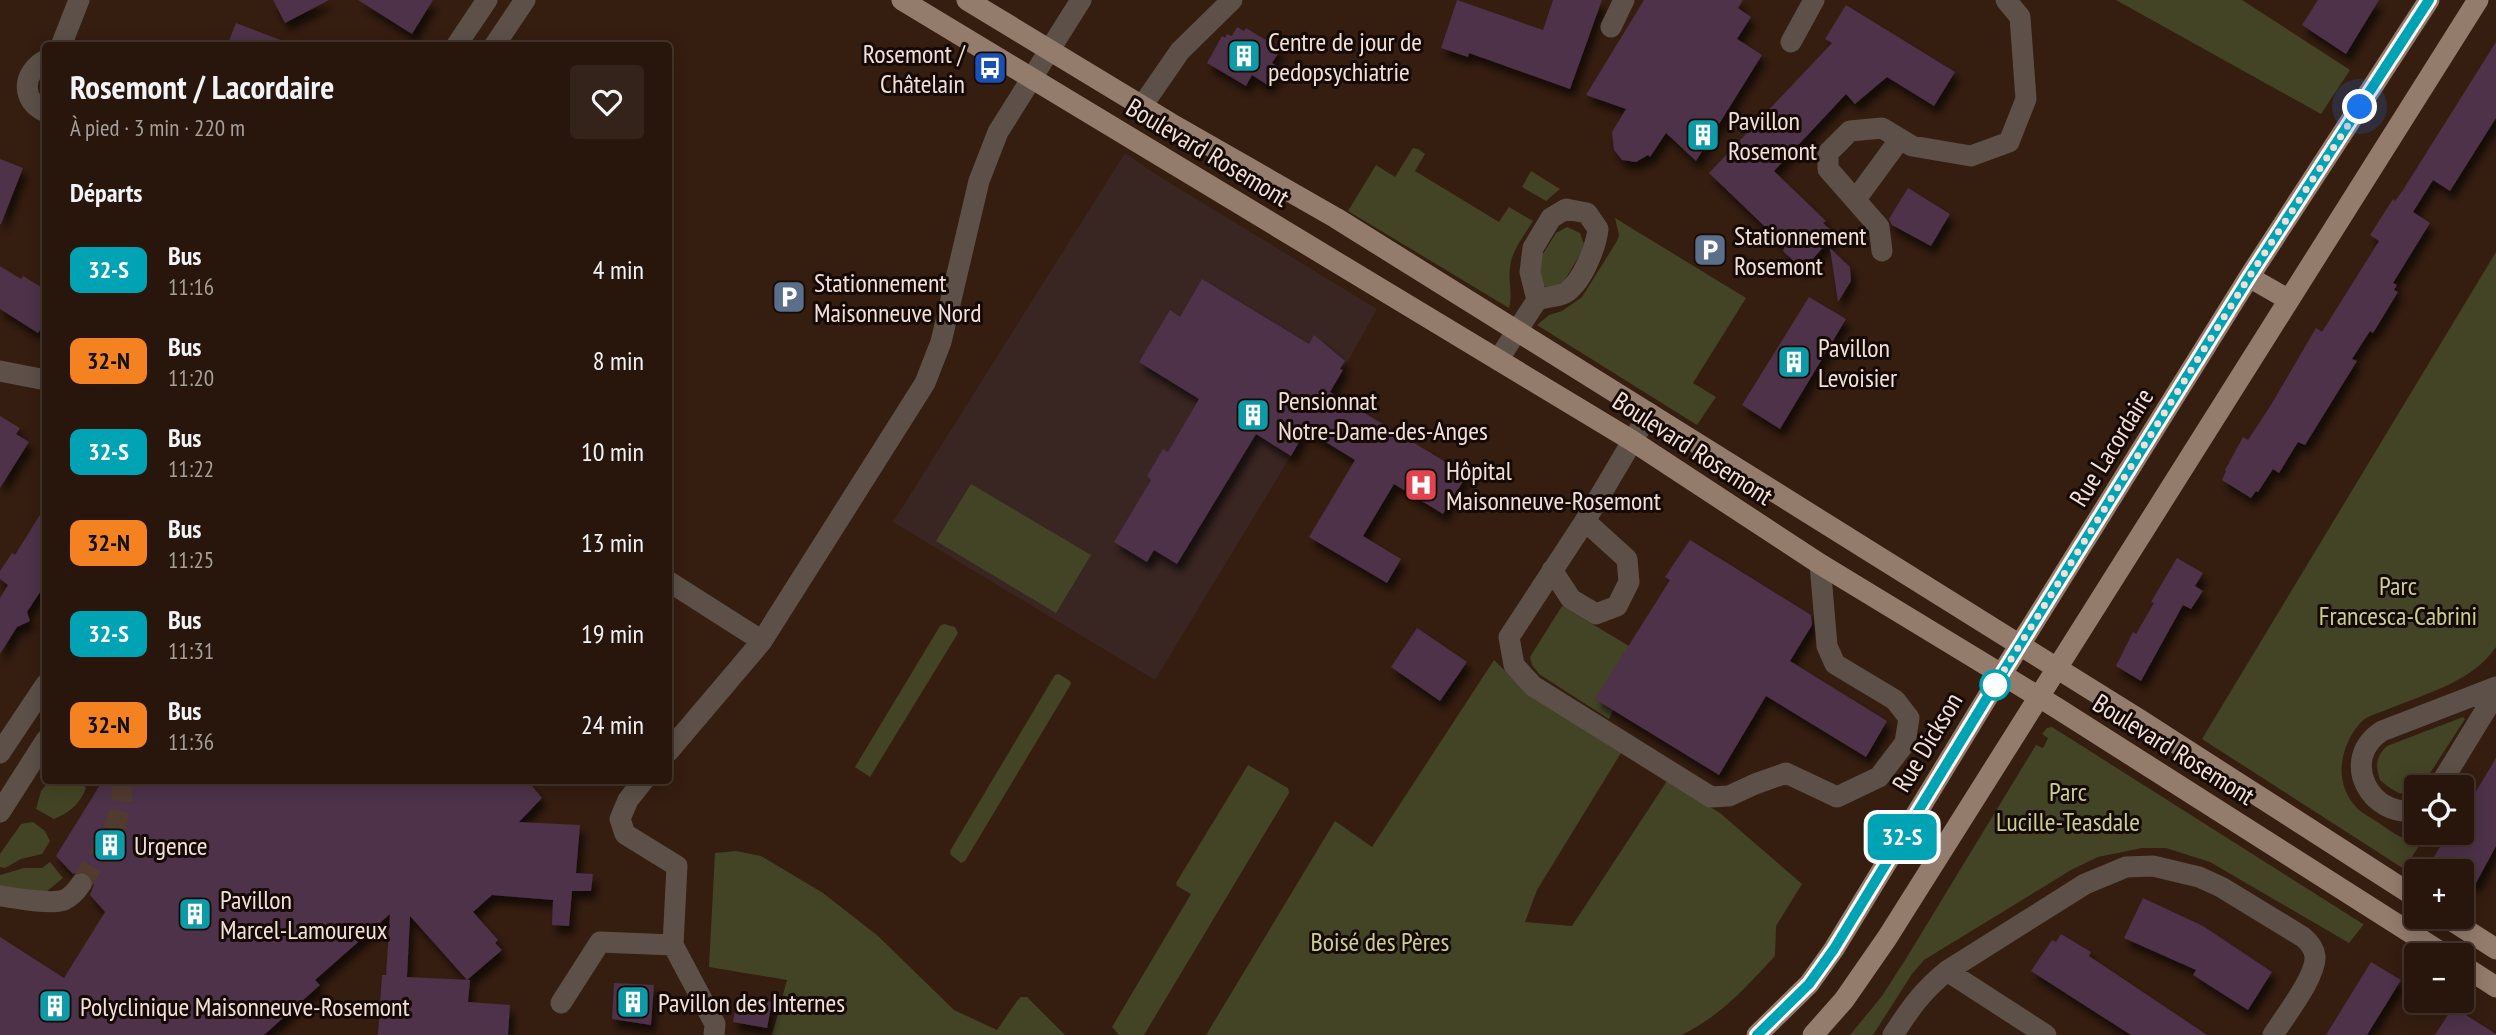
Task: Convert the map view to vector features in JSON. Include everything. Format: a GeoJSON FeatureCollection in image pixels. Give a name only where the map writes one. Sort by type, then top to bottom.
{"type":"FeatureCollection","features":[{"type":"Feature","properties":{"kind":"main road","name":"Boulevard Rosemont"},"geometry":{"type":"LineString","coordinates":[[902,0],[1631,440],[1821,564],[2038,697],[2426,943]]}},
{"type":"Feature","properties":{"kind":"main road","name":"Boulevard Rosemont"},"geometry":{"type":"LineString","coordinates":[[967,0],[1142,106],[1336,218],[2056,668],[2404,890]]}},
{"type":"Feature","properties":{"kind":"main road","name":"Rue Lacordaire"},"geometry":{"type":"LineString","coordinates":[[2020,646],[2249,277],[2429,0]]}},
{"type":"Feature","properties":{"kind":"main road"},"geometry":{"type":"LineString","coordinates":[[1814,1035],[1844,1000],[1887,938],[2479,0]]}},
{"type":"Feature","properties":{"kind":"main road"},"geometry":{"type":"LineString","coordinates":[[2249,277],[2289,300]]}},
{"type":"Feature","properties":{"kind":"main road","name":"Rue Dickson"},"geometry":{"type":"LineString","coordinates":[[1758,1035],[1809,984],[1834,949],[2020,646]]}},
{"type":"Feature","properties":{"kind":"main road"},"geometry":{"type":"LineString","coordinates":[[2465,929],[2496,949]]}},
{"type":"Feature","properties":{"kind":"main road"},"geometry":{"type":"LineString","coordinates":[[2474,973],[2496,987]]}},
{"type":"Feature","properties":{"kind":"street"},"geometry":{"type":"LineString","coordinates":[[63,42],[79,0]]}},
{"type":"Feature","properties":{"kind":"street"},"geometry":{"type":"LineString","coordinates":[[459,42],[486,0]]}},
{"type":"Feature","properties":{"kind":"street"},"geometry":{"type":"LineString","coordinates":[[497,42],[525,0]]}},
{"type":"Feature","properties":{"kind":"street"},"geometry":{"type":"LineString","coordinates":[[672,747],[762,641],[925,383],[948,317],[979,181],[998,132],[1081,0]]}},
{"type":"Feature","properties":{"kind":"street"},"geometry":{"type":"LineString","coordinates":[[1142,106],[1180,51],[1232,0]]}},
{"type":"Feature","properties":{"kind":"street"},"geometry":{"type":"LineString","coordinates":[[1611,27],[1624,0]]}},
{"type":"Feature","properties":{"kind":"street"},"geometry":{"type":"LineString","coordinates":[[1791,42],[1814,0]]}},
{"type":"Feature","properties":{"kind":"street"},"geometry":{"type":"LineString","coordinates":[[1882,251],[1879,227],[1828,169],[1829,152],[1850,131],[1882,128],[1912,146],[1971,156],[2009,142],[2026,99],[2020,17],[2006,0]]}},
{"type":"Feature","properties":{"kind":"street"},"geometry":{"type":"LineString","coordinates":[[42,63],[31,71],[26,89],[34,106],[42,110]]}},
{"type":"Feature","properties":{"kind":"street"},"geometry":{"type":"LineString","coordinates":[[1856,200],[1900,139]]}},
{"type":"Feature","properties":{"kind":"street"},"geometry":{"type":"LineString","coordinates":[[1497,360],[1537,300]]}},
{"type":"Feature","properties":{"kind":"street"},"geometry":{"type":"LineString","coordinates":[[0,371],[42,379]]}},
{"type":"Feature","properties":{"kind":"street"},"geometry":{"type":"LineString","coordinates":[[1648,413],[1585,521],[1509,637],[1514,665],[1533,686],[1711,797],[1729,796],[1786,773],[1837,797],[1879,777],[1905,743],[1909,718],[1895,700],[1835,664],[1826,646],[1821,564]]}},
{"type":"Feature","properties":{"kind":"street"},"geometry":{"type":"LineString","coordinates":[[1552,570],[1571,598],[1596,614],[1617,606],[1629,582],[1628,559],[1585,521]]}},
{"type":"Feature","properties":{"kind":"street"},"geometry":{"type":"LineString","coordinates":[[672,584],[762,641]]}},
{"type":"Feature","properties":{"kind":"street"},"geometry":{"type":"LineString","coordinates":[[2404,812],[2394,809],[2371,793],[2362,778],[2365,747],[2382,731],[2496,687]]}},
{"type":"Feature","properties":{"kind":"street"},"geometry":{"type":"LineString","coordinates":[[0,753],[42,690]]}},
{"type":"Feature","properties":{"kind":"street"},"geometry":{"type":"LineString","coordinates":[[2446,775],[2496,693]]}},
{"type":"Feature","properties":{"kind":"street"},"geometry":{"type":"LineString","coordinates":[[0,813],[42,746]]}},
{"type":"Feature","properties":{"kind":"street"},"geometry":{"type":"LineString","coordinates":[[641,784],[628,800],[620,819],[625,834],[677,866],[673,945],[715,1024],[715,1035]]}},
{"type":"Feature","properties":{"kind":"street"},"geometry":{"type":"LineString","coordinates":[[1893,1035],[1926,987],[1947,971],[2085,884],[2126,867],[2153,866],[2199,877],[2221,887],[2303,937],[2312,947],[2315,954],[2312,973],[2273,1035]]}},
{"type":"Feature","properties":{"kind":"street"},"geometry":{"type":"LineString","coordinates":[[0,896],[46,901],[64,900],[81,884]]}},
{"type":"Feature","properties":{"kind":"street"},"geometry":{"type":"LineString","coordinates":[[561,1003],[600,942],[673,945]]}},
{"type":"Feature","properties":{"kind":"street"},"geometry":{"type":"LineString","coordinates":[[1947,971],[2046,1035]]}},
{"type":"Feature","properties":{"kind":"shaded area"},"geometry":{"type":"Polygon","coordinates":[[[1125,153],[1377,309],[1343,370],[1155,680],[893,522],[1125,153]]]}},
{"type":"Feature","properties":{"kind":"green space"},"geometry":{"type":"Polygon","coordinates":[[[2116,0],[2242,0],[2350,70],[2321,114],[2116,0]]]}},
{"type":"Feature","properties":{"kind":"green space"},"geometry":{"type":"Polygon","coordinates":[[[1413,148],[1425,154],[1415,171],[1499,222],[1509,207],[1533,221],[1518,244],[1511,262],[1509,308],[1348,211],[1376,165],[1395,177],[1413,148]]]}},
{"type":"Feature","properties":{"kind":"green space"},"geometry":{"type":"Polygon","coordinates":[[[1531,171],[1560,189],[1546,201],[1522,187],[1531,171]]]}},
{"type":"Feature","properties":{"kind":"green space"},"geometry":{"type":"Polygon","coordinates":[[[1615,218],[1746,298],[1693,383],[1716,397],[1697,425],[1537,325],[1549,315],[1562,311],[1582,297],[1617,241],[1619,235],[1615,218]]]}},
{"type":"Feature","properties":{"kind":"green space"},"geometry":{"type":"Polygon","coordinates":[[[1567,227],[1580,233],[1584,244],[1581,253],[1564,281],[1556,286],[1546,287],[1540,283],[1538,262],[1556,233],[1567,227]]]}},
{"type":"Feature","properties":{"kind":"green space","name":"Parc Francesca-Cabrini"},"geometry":{"type":"Polygon","coordinates":[[[2496,252],[2496,647],[2475,669],[2449,685],[2362,721],[2348,741],[2342,764],[2344,787],[2357,808],[2404,838],[2404,845],[2420,845],[2411,859],[2404,859],[2404,869],[2202,739],[2496,252]]]}},
{"type":"Feature","properties":{"kind":"green space"},"geometry":{"type":"Polygon","coordinates":[[[971,484],[1091,555],[1056,613],[936,541],[971,484]]]}},
{"type":"Feature","properties":{"kind":"green space"},"geometry":{"type":"Polygon","coordinates":[[[1562,606],[1629,646],[1596,699],[1613,710],[1609,719],[1539,674],[1532,665],[1530,657],[1562,606]]]}},
{"type":"Feature","properties":{"kind":"green space"},"geometry":{"type":"Polygon","coordinates":[[[944,624],[955,627],[958,633],[870,777],[855,767],[940,626],[944,624]]]}},
{"type":"Feature","properties":{"kind":"green space","name":"Boisé des Pères"},"geometry":{"type":"Polygon","coordinates":[[[1494,660],[1528,693],[1621,753],[1537,890],[1525,922],[1572,926],[1667,781],[1720,813],[1802,884],[1776,926],[1775,956],[1720,1010],[1681,1035],[1206,1035],[1335,821],[1372,847],[1494,660]]]}},
{"type":"Feature","properties":{"kind":"green space"},"geometry":{"type":"Polygon","coordinates":[[[1059,674],[1071,684],[965,861],[961,863],[950,851],[1055,675],[1059,674]]]}},
{"type":"Feature","properties":{"kind":"green space"},"geometry":{"type":"Polygon","coordinates":[[[2463,717],[2465,719],[2429,775],[2404,775],[2404,794],[2391,789],[2380,780],[2378,762],[2387,746],[2463,717]]]}},
{"type":"Feature","properties":{"kind":"green space","name":"Parc Lucille-Teasdale"},"geometry":{"type":"Polygon","coordinates":[[[2052,727],[2364,924],[2349,943],[2210,862],[2166,848],[2142,848],[2098,857],[2071,870],[1924,960],[1873,1035],[1850,1035],[1882,996],[2036,745],[2043,748],[2048,738],[2042,734],[2052,727]]]}},
{"type":"Feature","properties":{"kind":"green space"},"geometry":{"type":"Polygon","coordinates":[[[1248,765],[1288,788],[1289,793],[1144,1035],[1119,1035],[1112,1027],[1191,894],[1176,883],[1248,765]]]}},
{"type":"Feature","properties":{"kind":"green space"},"geometry":{"type":"Polygon","coordinates":[[[47,784],[84,784],[86,788],[73,807],[54,819],[36,809],[41,791],[47,784]]]}},
{"type":"Feature","properties":{"kind":"green space"},"geometry":{"type":"Polygon","coordinates":[[[33,822],[45,831],[50,841],[42,854],[21,859],[5,868],[0,867],[0,854],[21,824],[33,822]]]}},
{"type":"Feature","properties":{"kind":"green space"},"geometry":{"type":"Polygon","coordinates":[[[736,851],[761,856],[823,893],[878,936],[954,1010],[997,1030],[1017,1001],[1021,997],[1027,997],[1065,1035],[772,1035],[787,980],[709,967],[715,853],[736,851]]]}},
{"type":"Feature","properties":{"kind":"green space"},"geometry":{"type":"Polygon","coordinates":[[[50,862],[63,878],[46,892],[0,888],[0,875],[24,868],[42,868],[50,862]]]}},
{"type":"Feature","properties":{"kind":"building"},"geometry":{"type":"Polygon","coordinates":[[[273,0],[329,0],[285,23],[273,0]]]}},
{"type":"Feature","properties":{"kind":"building"},"geometry":{"type":"Polygon","coordinates":[[[358,0],[433,0],[412,34],[358,0]]]}},
{"type":"Feature","properties":{"kind":"building"},"geometry":{"type":"Polygon","coordinates":[[[1457,0],[1543,30],[1553,0],[1602,0],[1570,89],[1469,53],[1468,57],[1441,48],[1457,0]]]}},
{"type":"Feature","properties":{"kind":"building"},"geometry":{"type":"Polygon","coordinates":[[[1644,0],[1743,0],[1738,8],[1751,17],[1737,39],[1762,55],[1696,161],[1666,133],[1650,157],[1648,155],[1636,162],[1622,160],[1614,150],[1612,132],[1626,109],[1586,95],[1644,0]]]}},
{"type":"Feature","properties":{"kind":"building"},"geometry":{"type":"Polygon","coordinates":[[[2318,0],[2379,0],[2346,54],[2302,25],[2318,0]]]}},
{"type":"Feature","properties":{"kind":"building"},"geometry":{"type":"Polygon","coordinates":[[[1846,5],[1955,72],[1934,106],[1887,77],[1855,104],[1846,94],[1774,171],[1826,221],[1823,223],[1835,234],[1803,270],[1783,251],[1785,246],[1709,173],[1832,43],[1825,39],[1846,5]]]}},
{"type":"Feature","properties":{"kind":"building"},"geometry":{"type":"Polygon","coordinates":[[[236,23],[286,42],[229,42],[236,23]]]}},
{"type":"Feature","properties":{"kind":"building","name":"Centre de jour de pedopsychiatrie"},"geometry":{"type":"Polygon","coordinates":[[[1237,27],[1244,31],[1246,28],[1281,49],[1272,63],[1280,68],[1269,86],[1252,75],[1246,86],[1207,63],[1222,36],[1232,36],[1237,27]]]}},
{"type":"Feature","properties":{"kind":"building"},"geometry":{"type":"Polygon","coordinates":[[[2496,42],[2496,118],[2450,191],[2433,180],[2413,212],[2430,223],[2393,283],[2397,285],[2394,290],[2398,292],[2373,333],[2370,331],[2352,359],[2357,361],[2305,445],[2298,442],[2279,473],[2273,469],[2251,498],[2222,480],[2225,470],[2243,437],[2248,440],[2271,405],[2316,328],[2322,332],[2379,241],[2370,235],[2393,199],[2395,201],[2403,190],[2496,42]]]}},
{"type":"Feature","properties":{"kind":"building"},"geometry":{"type":"Polygon","coordinates":[[[0,159],[23,168],[1,224],[0,224],[0,159]]]}},
{"type":"Feature","properties":{"kind":"building"},"geometry":{"type":"Polygon","coordinates":[[[1908,188],[1950,214],[1931,246],[1892,225],[1889,219],[1908,188]]]}},
{"type":"Feature","properties":{"kind":"building"},"geometry":{"type":"Polygon","coordinates":[[[1830,248],[1850,267],[1851,281],[1838,302],[1830,248]]]}},
{"type":"Feature","properties":{"kind":"building"},"geometry":{"type":"Polygon","coordinates":[[[0,266],[42,288],[42,327],[38,333],[0,309],[0,266]]]}},
{"type":"Feature","properties":{"kind":"building","name":"Pensionnat Notre-Dame-des-Anges"},"geometry":{"type":"Polygon","coordinates":[[[1202,279],[1309,344],[1314,335],[1345,361],[1340,369],[1343,370],[1330,392],[1467,475],[1443,514],[1394,484],[1363,536],[1401,559],[1387,583],[1309,537],[1355,460],[1306,430],[1291,456],[1256,434],[1177,564],[1154,550],[1147,562],[1114,542],[1151,480],[1147,476],[1163,449],[1168,452],[1199,399],[1139,362],[1170,310],[1180,317],[1202,279]]]}},
{"type":"Feature","properties":{"kind":"building","name":"Pavillon Levoisier"},"geometry":{"type":"Polygon","coordinates":[[[1809,297],[1846,319],[1780,429],[1742,405],[1809,297]]]}},
{"type":"Feature","properties":{"kind":"building"},"geometry":{"type":"Polygon","coordinates":[[[0,416],[20,428],[16,434],[29,442],[0,488],[0,416]]]}},
{"type":"Feature","properties":{"kind":"building"},"geometry":{"type":"Polygon","coordinates":[[[42,511],[42,589],[27,612],[30,621],[17,627],[0,654],[0,598],[8,585],[0,579],[0,571],[12,553],[15,555],[42,511]]]}},
{"type":"Feature","properties":{"kind":"building"},"geometry":{"type":"Polygon","coordinates":[[[1690,540],[1811,615],[1812,625],[1790,661],[1887,721],[1866,757],[1766,696],[1719,775],[1595,699],[1670,580],[1665,577],[1690,540]]]}},
{"type":"Feature","properties":{"kind":"building"},"geometry":{"type":"Polygon","coordinates":[[[2177,558],[2203,573],[2195,586],[2203,591],[2191,609],[2183,605],[2141,681],[2116,666],[2133,632],[2136,634],[2154,603],[2151,602],[2177,558]]]}},
{"type":"Feature","properties":{"kind":"building"},"geometry":{"type":"Polygon","coordinates":[[[1417,628],[1467,662],[1440,701],[1391,667],[1417,628]]]}},
{"type":"Feature","properties":{"kind":"building"},"geometry":{"type":"Polygon","coordinates":[[[2496,758],[2496,846],[2475,885],[2474,859],[2433,859],[2441,845],[2474,845],[2474,795],[2496,758]]]}},
{"type":"Feature","properties":{"kind":"building"},"geometry":{"type":"Polygon","coordinates":[[[101,784],[530,784],[542,798],[519,822],[580,825],[576,873],[593,874],[591,891],[572,891],[569,926],[552,925],[553,900],[492,895],[473,912],[498,940],[495,943],[502,950],[467,980],[470,980],[468,1002],[510,1005],[508,1035],[378,1035],[390,914],[315,980],[320,985],[264,1035],[0,1035],[0,937],[64,978],[105,912],[90,895],[94,884],[89,874],[81,871],[73,874],[56,856],[101,784]],[[410,916],[407,977],[467,980],[410,916]]]}},
{"type":"Feature","properties":{"kind":"building"},"geometry":{"type":"Polygon","coordinates":[[[2143,898],[2203,926],[2272,972],[2248,1010],[2193,975],[2196,970],[2124,938],[2143,898]]]}},
{"type":"Feature","properties":{"kind":"building"},"geometry":{"type":"Polygon","coordinates":[[[2061,934],[2091,952],[2089,956],[2207,1035],[2131,1035],[2031,971],[2052,940],[2056,942],[2061,934]]]}},
{"type":"Feature","properties":{"kind":"building"},"geometry":{"type":"Polygon","coordinates":[[[2371,962],[2401,980],[2367,1035],[2326,1035],[2371,962]]]}},
{"type":"Feature","properties":{"kind":"building","name":"Pavillon des Internes"},"geometry":{"type":"Polygon","coordinates":[[[614,983],[654,985],[651,1025],[612,1019],[614,983]]]}},
{"type":"Feature","properties":{"kind":"building"},"geometry":{"type":"Polygon","coordinates":[[[738,996],[772,1002],[767,1028],[733,1022],[738,996]]]}},
{"type":"Feature","properties":{"kind":"building"},"geometry":{"type":"Polygon","coordinates":[[[2449,1013],[2463,1013],[2496,1034],[2496,1035],[2435,1035],[2449,1013]]]}},
{"type":"Feature","properties":{"kind":"tunnel"},"geometry":{"type":"LineString","coordinates":[[81,884],[111,835],[120,809],[121,784]]}},
{"type":"Feature","properties":{"kind":"bus line","name":"32-S"},"geometry":{"type":"LineString","coordinates":[[1757,1035],[1809,984],[1834,949],[2249,277],[2429,0]]}},
{"type":"Feature","properties":{"kind":"place","name":"Centre de jour de pedopsychiatrie"},"geometry":{"type":"Point","coordinates":[1244,56]}},
{"type":"Feature","properties":{"kind":"place","name":"Rosemont / Châtelain"},"geometry":{"type":"Point","coordinates":[990,68]}},
{"type":"Feature","properties":{"kind":"place","name":"Pavillon Rosemont"},"geometry":{"type":"Point","coordinates":[1703,135]}},
{"type":"Feature","properties":{"kind":"place","name":"Stationnement Rosemont"},"geometry":{"type":"Point","coordinates":[1710,250]}},
{"type":"Feature","properties":{"kind":"place","name":"Stationnement Maisonneuve Nord"},"geometry":{"type":"Point","coordinates":[789,297]}},
{"type":"Feature","properties":{"kind":"place","name":"Pavillon Levoisier"},"geometry":{"type":"Point","coordinates":[1794,362]}},
{"type":"Feature","properties":{"kind":"place","name":"Pensionnat Notre-Dame-des-Anges"},"geometry":{"type":"Point","coordinates":[1253,415]}},
{"type":"Feature","properties":{"kind":"place","name":"Hôpital Maisonneuve-Rosemont"},"geometry":{"type":"Point","coordinates":[1421,485]}},
{"type":"Feature","properties":{"kind":"place","name":"Urgence"},"geometry":{"type":"Point","coordinates":[110,845]}},
{"type":"Feature","properties":{"kind":"place","name":"Pavillon Marcel-Lamoureux"},"geometry":{"type":"Point","coordinates":[195,914]}},
{"type":"Feature","properties":{"kind":"place","name":"Pavillon des Internes"},"geometry":{"type":"Point","coordinates":[633,1002]}},
{"type":"Feature","properties":{"kind":"place","name":"Polyclinique Maisonneuve-Rosemont"},"geometry":{"type":"Point","coordinates":[55,1006]}},
{"type":"Feature","properties":{"kind":"route"},"geometry":{"type":"LineString","coordinates":[[1995,685],[1993,688],[2249,277],[2360,107]]}}]}
